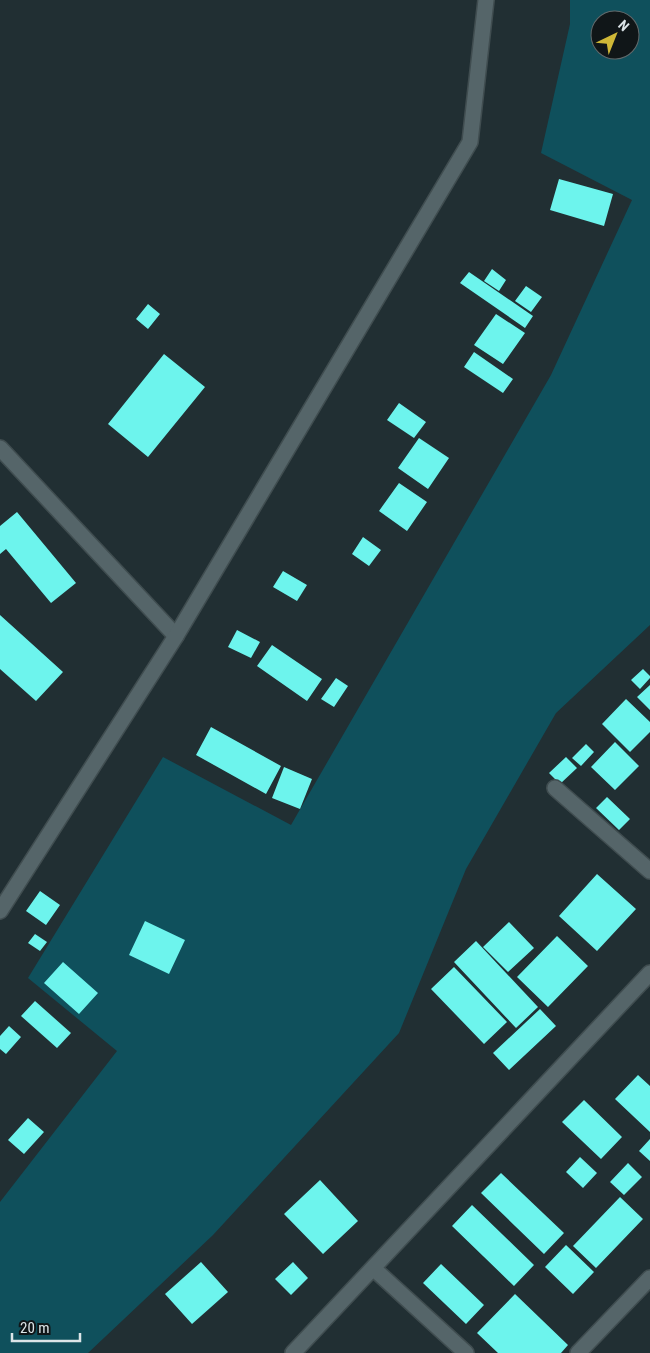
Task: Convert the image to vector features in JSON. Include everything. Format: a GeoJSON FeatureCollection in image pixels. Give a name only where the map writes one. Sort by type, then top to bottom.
{"type":"FeatureCollection","features":[{"type":"Feature","properties":{"kind":"street"},"geometry":{"type":"LineString","coordinates":[[0,911],[176,636],[470,142],[486,0]]}},
{"type":"Feature","properties":{"kind":"street"},"geometry":{"type":"LineString","coordinates":[[0,448],[176,636]]}},
{"type":"Feature","properties":{"kind":"street"},"geometry":{"type":"LineString","coordinates":[[555,788],[650,870]]}},
{"type":"Feature","properties":{"kind":"street"},"geometry":{"type":"LineString","coordinates":[[294,1353],[650,973]]}},
{"type":"Feature","properties":{"kind":"street"},"geometry":{"type":"LineString","coordinates":[[373,1268],[466,1353]]}},
{"type":"Feature","properties":{"kind":"street"},"geometry":{"type":"LineString","coordinates":[[578,1353],[650,1278]]}},
{"type":"Feature","properties":{"kind":"shaded area"},"geometry":{"type":"Polygon","coordinates":[[[570,0],[650,0],[650,625],[556,713],[466,869],[399,1033],[213,1235],[88,1353],[0,1353],[0,1202],[117,1051],[28,978],[163,757],[291,825],[551,375],[632,200],[541,153],[570,24],[570,0]]]}},
{"type":"Feature","properties":{"kind":"building"},"geometry":{"type":"Polygon","coordinates":[[[559,179],[613,194],[604,226],[550,210],[559,179]]]}},
{"type":"Feature","properties":{"kind":"building"},"geometry":{"type":"Polygon","coordinates":[[[492,269],[506,280],[499,291],[484,281],[492,269]]]}},
{"type":"Feature","properties":{"kind":"building"},"geometry":{"type":"Polygon","coordinates":[[[469,272],[533,316],[525,328],[460,283],[469,272]]]}},
{"type":"Feature","properties":{"kind":"building"},"geometry":{"type":"Polygon","coordinates":[[[526,286],[542,297],[531,312],[515,301],[526,286]]]}},
{"type":"Feature","properties":{"kind":"building"},"geometry":{"type":"Polygon","coordinates":[[[148,304],[160,314],[148,329],[136,319],[148,304]]]}},
{"type":"Feature","properties":{"kind":"building"},"geometry":{"type":"Polygon","coordinates":[[[496,314],[525,333],[503,364],[474,345],[496,314]]]}},
{"type":"Feature","properties":{"kind":"building"},"geometry":{"type":"Polygon","coordinates":[[[474,352],[513,379],[503,393],[464,367],[474,352]]]}},
{"type":"Feature","properties":{"kind":"building"},"geometry":{"type":"Polygon","coordinates":[[[164,354],[205,387],[148,457],[108,424],[164,354]]]}},
{"type":"Feature","properties":{"kind":"building"},"geometry":{"type":"Polygon","coordinates":[[[399,403],[426,422],[414,438],[387,420],[399,403]]]}},
{"type":"Feature","properties":{"kind":"building"},"geometry":{"type":"Polygon","coordinates":[[[419,438],[449,458],[428,489],[398,468],[419,438]]]}},
{"type":"Feature","properties":{"kind":"building"},"geometry":{"type":"Polygon","coordinates":[[[399,483],[427,502],[407,531],[379,511],[399,483]]]}},
{"type":"Feature","properties":{"kind":"building"},"geometry":{"type":"Polygon","coordinates":[[[17,512],[76,583],[51,603],[6,549],[0,554],[0,526],[17,512]]]}},
{"type":"Feature","properties":{"kind":"building"},"geometry":{"type":"Polygon","coordinates":[[[363,537],[381,550],[369,566],[352,554],[363,537]]]}},
{"type":"Feature","properties":{"kind":"building"},"geometry":{"type":"Polygon","coordinates":[[[283,571],[307,585],[297,601],[273,587],[283,571]]]}},
{"type":"Feature","properties":{"kind":"building"},"geometry":{"type":"Polygon","coordinates":[[[0,615],[63,672],[36,701],[0,669],[0,615]]]}},
{"type":"Feature","properties":{"kind":"building"},"geometry":{"type":"Polygon","coordinates":[[[237,630],[260,642],[251,658],[228,647],[237,630]]]}},
{"type":"Feature","properties":{"kind":"building"},"geometry":{"type":"Polygon","coordinates":[[[272,645],[322,679],[307,701],[257,666],[272,645]]]}},
{"type":"Feature","properties":{"kind":"building"},"geometry":{"type":"Polygon","coordinates":[[[643,669],[650,678],[640,689],[631,680],[643,669]]]}},
{"type":"Feature","properties":{"kind":"building"},"geometry":{"type":"Polygon","coordinates":[[[336,678],[348,686],[334,707],[321,699],[336,678]]]}},
{"type":"Feature","properties":{"kind":"building"},"geometry":{"type":"Polygon","coordinates":[[[650,685],[650,710],[637,697],[650,685]]]}},
{"type":"Feature","properties":{"kind":"building"},"geometry":{"type":"Polygon","coordinates":[[[626,699],[650,722],[650,732],[630,752],[602,724],[626,699]]]}},
{"type":"Feature","properties":{"kind":"building"},"geometry":{"type":"Polygon","coordinates":[[[211,727],[281,766],[266,794],[196,755],[211,727]]]}},
{"type":"Feature","properties":{"kind":"building"},"geometry":{"type":"Polygon","coordinates":[[[615,742],[639,766],[615,790],[591,767],[615,742]]]}},
{"type":"Feature","properties":{"kind":"building"},"geometry":{"type":"Polygon","coordinates":[[[586,744],[594,752],[581,766],[572,758],[586,744]]]}},
{"type":"Feature","properties":{"kind":"building"},"geometry":{"type":"Polygon","coordinates":[[[566,757],[577,768],[560,784],[549,773],[566,757]]]}},
{"type":"Feature","properties":{"kind":"building"},"geometry":{"type":"Polygon","coordinates":[[[284,767],[312,779],[300,809],[272,798],[284,767]]]}},
{"type":"Feature","properties":{"kind":"building"},"geometry":{"type":"Polygon","coordinates":[[[607,797],[630,819],[619,830],[596,808],[607,797]]]}},
{"type":"Feature","properties":{"kind":"building"},"geometry":{"type":"Polygon","coordinates":[[[597,874],[636,909],[597,951],[559,916],[597,874]]]}},
{"type":"Feature","properties":{"kind":"building"},"geometry":{"type":"Polygon","coordinates":[[[40,891],[60,905],[46,925],[26,911],[40,891]]]}},
{"type":"Feature","properties":{"kind":"building"},"geometry":{"type":"Polygon","coordinates":[[[145,921],[185,940],[169,974],[129,955],[145,921]]]}},
{"type":"Feature","properties":{"kind":"building"},"geometry":{"type":"Polygon","coordinates":[[[509,922],[534,948],[508,972],[483,947],[509,922]]]}},
{"type":"Feature","properties":{"kind":"building"},"geometry":{"type":"Polygon","coordinates":[[[35,934],[47,942],[40,951],[28,943],[35,934]]]}},
{"type":"Feature","properties":{"kind":"building"},"geometry":{"type":"Polygon","coordinates":[[[557,936],[588,966],[548,1007],[517,977],[557,936]]]}},
{"type":"Feature","properties":{"kind":"building"},"geometry":{"type":"Polygon","coordinates":[[[476,941],[538,1007],[516,1028],[454,962],[476,941]]]}},
{"type":"Feature","properties":{"kind":"building"},"geometry":{"type":"Polygon","coordinates":[[[63,962],[98,993],[79,1014],[44,983],[63,962]]]}},
{"type":"Feature","properties":{"kind":"building"},"geometry":{"type":"Polygon","coordinates":[[[454,967],[507,1022],[484,1044],[431,989],[454,967]]]}},
{"type":"Feature","properties":{"kind":"building"},"geometry":{"type":"Polygon","coordinates":[[[35,1001],[71,1033],[57,1048],[21,1016],[35,1001]]]}},
{"type":"Feature","properties":{"kind":"building"},"geometry":{"type":"Polygon","coordinates":[[[540,1009],[556,1026],[509,1070],[493,1053],[540,1009]]]}},
{"type":"Feature","properties":{"kind":"building"},"geometry":{"type":"Polygon","coordinates":[[[9,1026],[21,1037],[6,1054],[0,1049],[0,1036],[9,1026]]]}},
{"type":"Feature","properties":{"kind":"building"},"geometry":{"type":"Polygon","coordinates":[[[638,1075],[650,1086],[650,1132],[615,1099],[638,1075]]]}},
{"type":"Feature","properties":{"kind":"building"},"geometry":{"type":"Polygon","coordinates":[[[584,1100],[622,1137],[601,1159],[562,1122],[584,1100]]]}},
{"type":"Feature","properties":{"kind":"building"},"geometry":{"type":"Polygon","coordinates":[[[28,1118],[44,1132],[24,1154],[8,1140],[28,1118]]]}},
{"type":"Feature","properties":{"kind":"building"},"geometry":{"type":"Polygon","coordinates":[[[650,1139],[650,1161],[639,1151],[650,1139]]]}},
{"type":"Feature","properties":{"kind":"building"},"geometry":{"type":"Polygon","coordinates":[[[580,1157],[597,1173],[583,1188],[566,1172],[580,1157]]]}},
{"type":"Feature","properties":{"kind":"building"},"geometry":{"type":"Polygon","coordinates":[[[628,1163],[642,1177],[624,1195],[610,1182],[628,1163]]]}},
{"type":"Feature","properties":{"kind":"building"},"geometry":{"type":"Polygon","coordinates":[[[501,1173],[564,1233],[544,1254],[481,1193],[501,1173]]]}},
{"type":"Feature","properties":{"kind":"building"},"geometry":{"type":"Polygon","coordinates":[[[320,1180],[358,1221],[323,1254],[284,1214],[320,1180]]]}},
{"type":"Feature","properties":{"kind":"building"},"geometry":{"type":"Polygon","coordinates":[[[620,1197],[643,1219],[596,1268],[573,1246],[620,1197]]]}},
{"type":"Feature","properties":{"kind":"building"},"geometry":{"type":"Polygon","coordinates":[[[472,1205],[534,1265],[514,1286],[452,1226],[472,1205]]]}},
{"type":"Feature","properties":{"kind":"building"},"geometry":{"type":"Polygon","coordinates":[[[566,1245],[594,1272],[573,1294],[545,1267],[566,1245]]]}},
{"type":"Feature","properties":{"kind":"building"},"geometry":{"type":"Polygon","coordinates":[[[201,1262],[228,1292],[192,1324],[165,1294],[201,1262]]]}},
{"type":"Feature","properties":{"kind":"building"},"geometry":{"type":"Polygon","coordinates":[[[293,1262],[308,1278],[291,1295],[275,1279],[293,1262]]]}},
{"type":"Feature","properties":{"kind":"building"},"geometry":{"type":"Polygon","coordinates":[[[441,1264],[484,1305],[466,1324],[423,1283],[441,1264]]]}},
{"type":"Feature","properties":{"kind":"building"},"geometry":{"type":"Polygon","coordinates":[[[515,1294],[568,1345],[561,1353],[498,1353],[477,1333],[515,1294]]]}}]}
